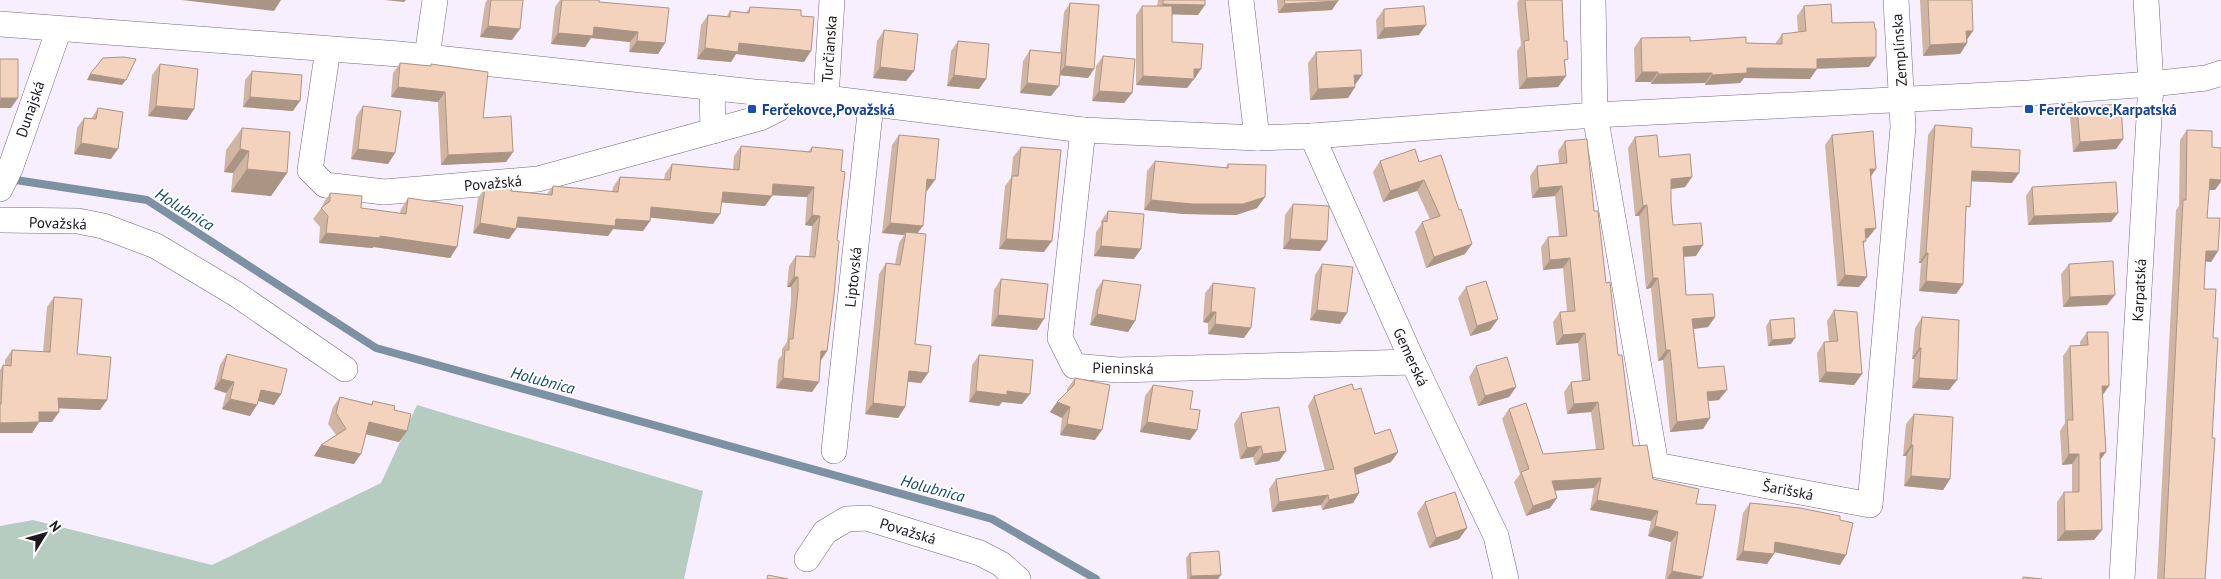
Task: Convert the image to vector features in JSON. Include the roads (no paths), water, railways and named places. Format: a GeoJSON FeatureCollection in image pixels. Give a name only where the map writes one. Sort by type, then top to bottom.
{"type":"FeatureCollection","features":[{"type":"Feature","properties":{"kind":"street"},"geometry":{"type":"LineString","coordinates":[[428,57],[435,0]]}},
{"type":"Feature","properties":{"kind":"street","name":"Turčianska"},"geometry":{"type":"LineString","coordinates":[[826,98],[832,0]]}},
{"type":"Feature","properties":{"kind":"street"},"geometry":{"type":"LineString","coordinates":[[1241,0],[1257,138]]}},
{"type":"Feature","properties":{"kind":"street"},"geometry":{"type":"LineString","coordinates":[[1593,0],[1595,115]]}},
{"type":"Feature","properties":{"kind":"street","name":"Zemplínska"},"geometry":{"type":"LineString","coordinates":[[1896,0],[1902,100]]}},
{"type":"Feature","properties":{"kind":"street","name":"Karpatská"},"geometry":{"type":"LineString","coordinates":[[2122,579],[2150,84],[2146,0]]}},
{"type":"Feature","properties":{"kind":"street"},"geometry":{"type":"LineString","coordinates":[[0,24],[428,57],[712,88],[826,98],[1083,130],[1257,138],[1312,136],[1595,115],[1902,100],[2150,84],[2206,78],[2221,73]]}},
{"type":"Feature","properties":{"kind":"street","name":"Dunajská"},"geometry":{"type":"LineString","coordinates":[[5,179],[59,29]]}},
{"type":"Feature","properties":{"kind":"street","name":"Považská"},"geometry":{"type":"LineString","coordinates":[[328,49],[310,170],[324,185],[384,192],[538,179],[713,132],[771,114],[778,109],[784,94]]}},
{"type":"Feature","properties":{"kind":"street"},"geometry":{"type":"LineString","coordinates":[[712,88],[713,132]]}},
{"type":"Feature","properties":{"kind":"street","name":"Šarišská"},"geometry":{"type":"LineString","coordinates":[[1595,115],[1656,465],[1870,505],[1903,127],[1902,100]]}},
{"type":"Feature","properties":{"kind":"street","name":"Liptovská"},"geometry":{"type":"LineString","coordinates":[[834,451],[871,104]]}},
{"type":"Feature","properties":{"kind":"street","name":"Pieninská"},"geometry":{"type":"LineString","coordinates":[[1083,130],[1060,338],[1074,366],[1118,370],[1413,362]]}},
{"type":"Feature","properties":{"kind":"street","name":"Gemerská"},"geometry":{"type":"LineString","coordinates":[[1312,136],[1413,362],[1496,536],[1506,579]]}},
{"type":"Feature","properties":{"kind":"street","name":"Považská"},"geometry":{"type":"LineString","coordinates":[[0,220],[78,221],[103,226],[156,246],[236,294],[345,369]]}},
{"type":"Feature","properties":{"kind":"street","name":"Považská"},"geometry":{"type":"LineString","coordinates":[[807,559],[825,532],[847,519],[867,518],[980,553],[1001,564],[1018,579]]}},
{"type":"Feature","properties":{"kind":"waterway","name":"Holubnica"},"geometry":{"type":"LineString","coordinates":[[9,179],[147,200],[376,348],[992,519],[1096,579]]}},
{"type":"Feature","properties":{"kind":"place","name":"Ferčekovce,Považská"},"geometry":{"type":"Point","coordinates":[752,109]}},
{"type":"Feature","properties":{"kind":"place","name":"Ferčekovce,Karpatská"},"geometry":{"type":"Point","coordinates":[2029,109]}}]}
